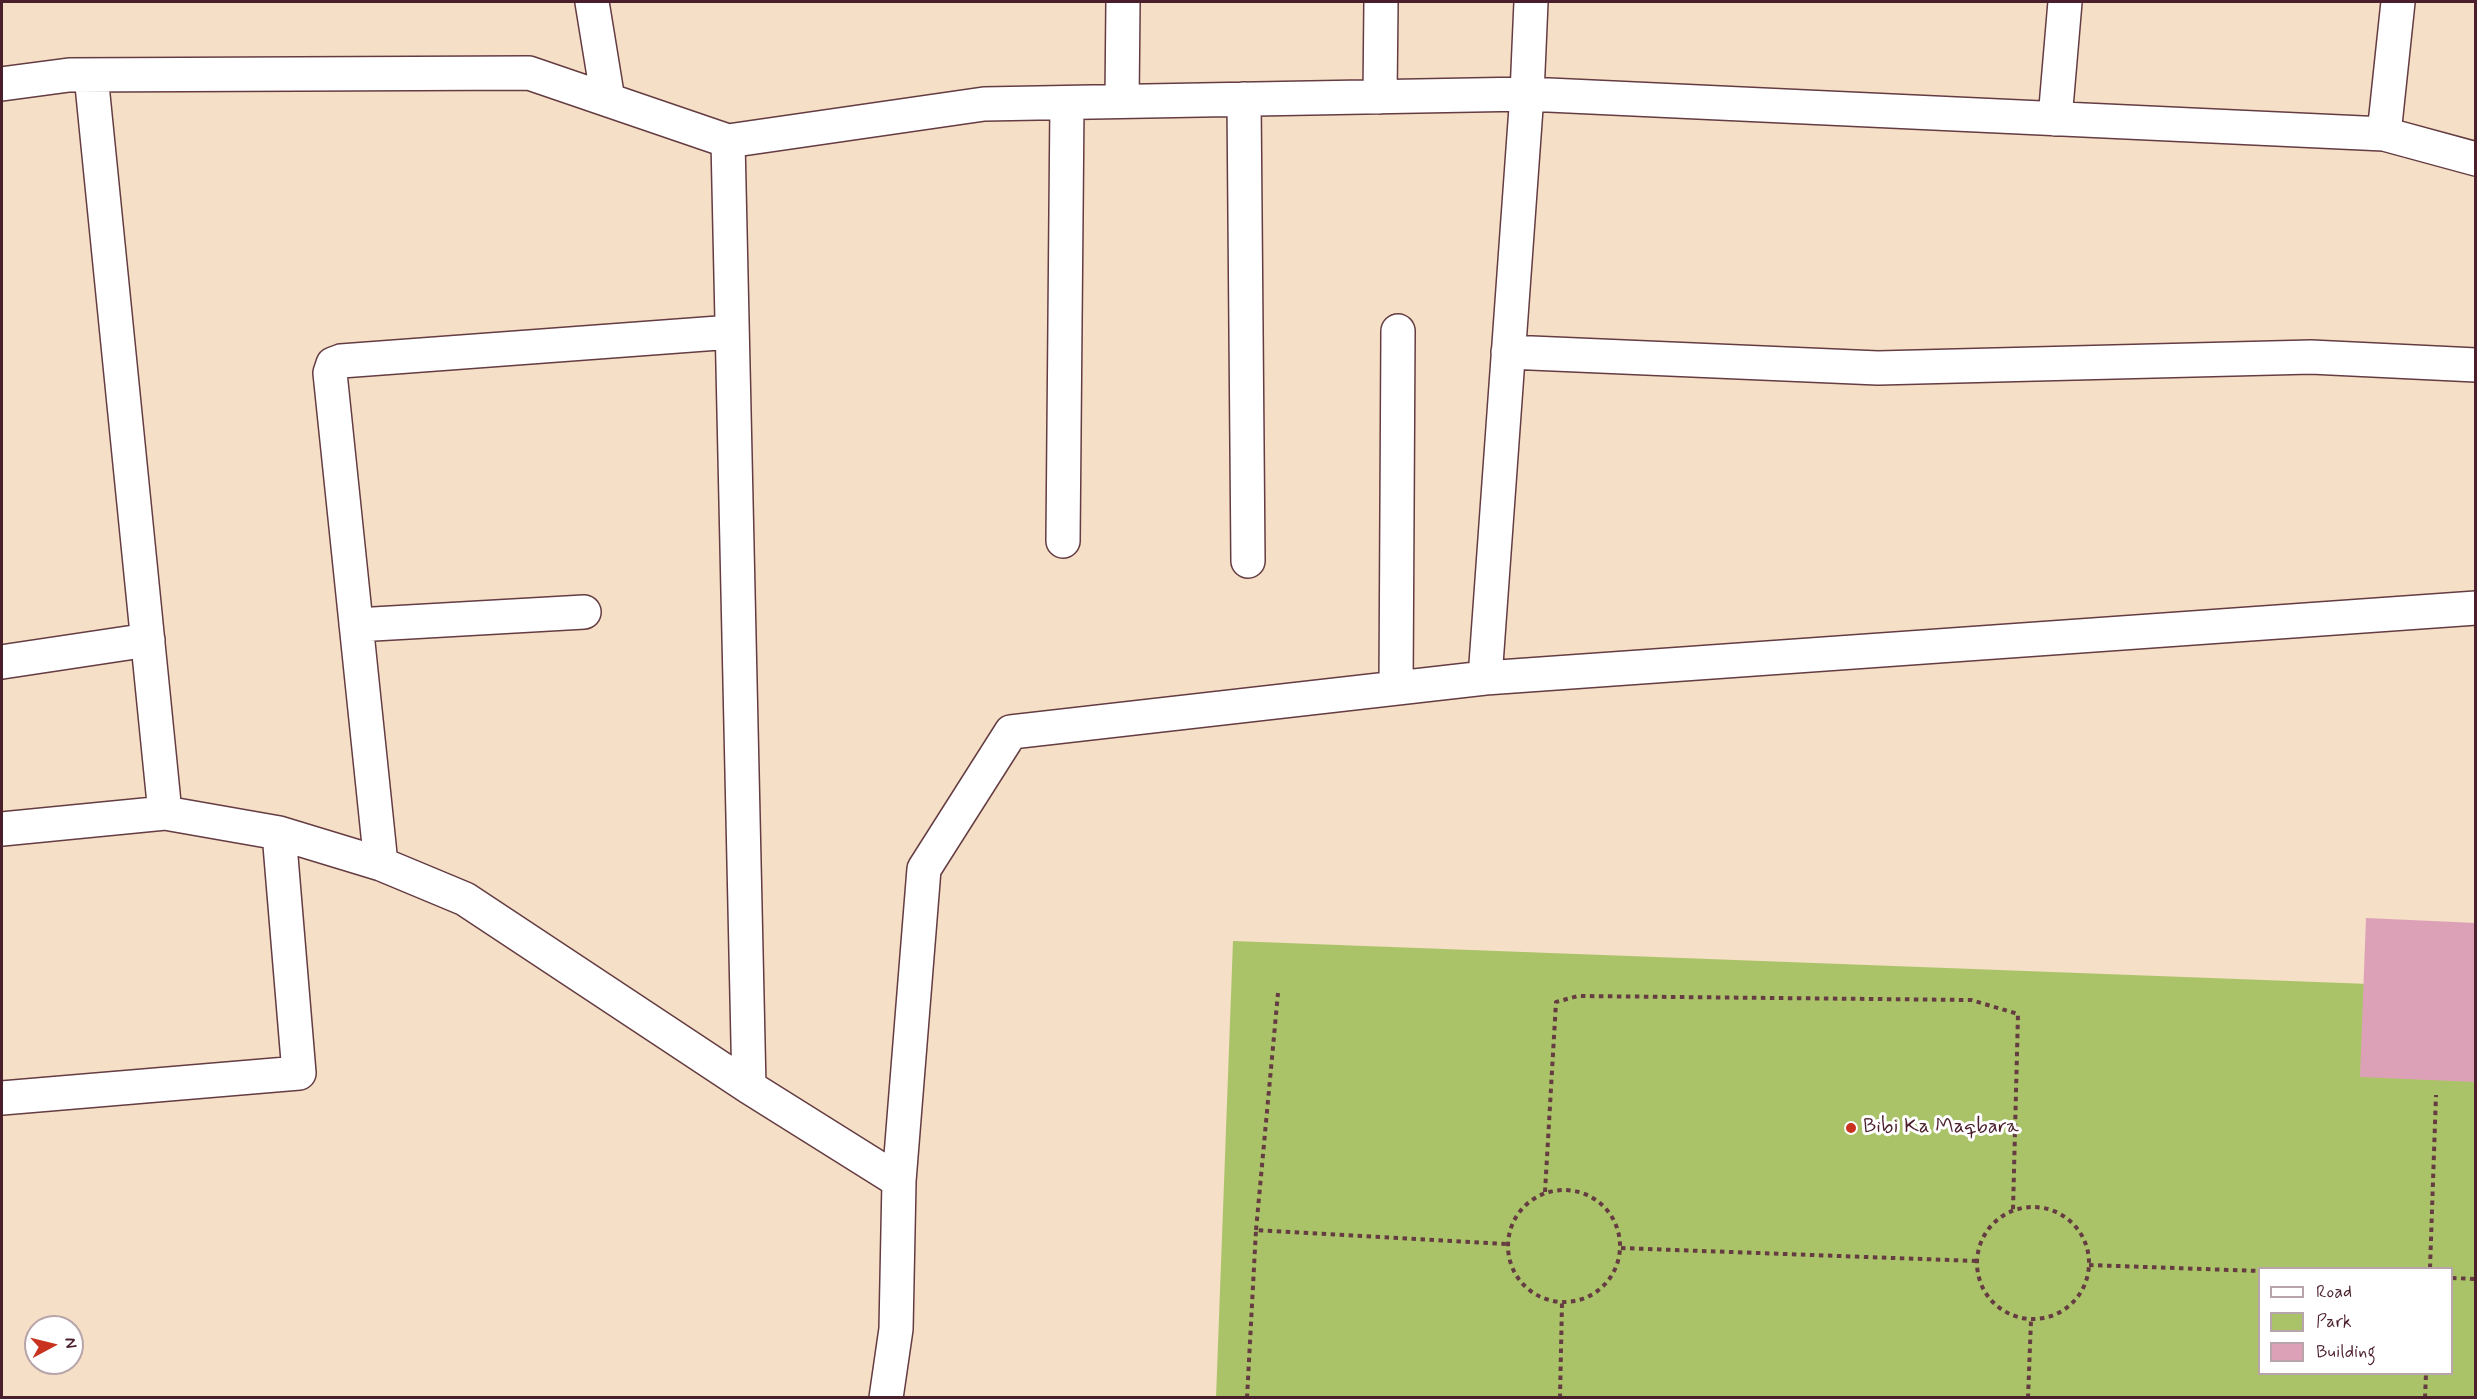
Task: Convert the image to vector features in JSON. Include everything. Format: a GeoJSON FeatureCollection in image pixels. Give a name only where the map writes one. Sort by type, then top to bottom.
{"type":"FeatureCollection","features":[{"type":"Feature","properties":{"kind":"street"},"geometry":{"type":"LineString","coordinates":[[592,2],[608,100]]}},
{"type":"Feature","properties":{"kind":"street"},"geometry":{"type":"LineString","coordinates":[[1122,102],[1124,2]]}},
{"type":"Feature","properties":{"kind":"street"},"geometry":{"type":"LineString","coordinates":[[1380,97],[1381,2]]}},
{"type":"Feature","properties":{"kind":"street"},"geometry":{"type":"LineString","coordinates":[[1485,678],[1527,94],[1531,2]]}},
{"type":"Feature","properties":{"kind":"street"},"geometry":{"type":"LineString","coordinates":[[2055,119],[2065,2]]}},
{"type":"Feature","properties":{"kind":"street"},"geometry":{"type":"LineString","coordinates":[[2384,134],[2398,2]]}},
{"type":"Feature","properties":{"kind":"street"},"geometry":{"type":"LineString","coordinates":[[2,84],[69,75],[529,73],[728,141],[984,104],[1527,94],[2384,134],[2475,159]]}},
{"type":"Feature","properties":{"kind":"street"},"geometry":{"type":"LineString","coordinates":[[91,75],[165,813]]}},
{"type":"Feature","properties":{"kind":"street"},"geometry":{"type":"LineString","coordinates":[[1244,99],[1248,561]]}},
{"type":"Feature","properties":{"kind":"street"},"geometry":{"type":"LineString","coordinates":[[1063,540],[1067,103]]}},
{"type":"Feature","properties":{"kind":"street"},"geometry":{"type":"LineString","coordinates":[[728,141],[749,1087]]}},
{"type":"Feature","properties":{"kind":"street"},"geometry":{"type":"LineString","coordinates":[[1396,688],[1398,331]]}},
{"type":"Feature","properties":{"kind":"street"},"geometry":{"type":"LineString","coordinates":[[381,864],[330,373],[333,364],[341,361],[732,332]]}},
{"type":"Feature","properties":{"kind":"street"},"geometry":{"type":"LineString","coordinates":[[1508,352],[1878,368],[2311,357],[2475,365]]}},
{"type":"Feature","properties":{"kind":"street"},"geometry":{"type":"LineString","coordinates":[[886,1398],[896,1329],[899,1181],[924,869],[1011,732],[1485,678],[2475,608]]}},
{"type":"Feature","properties":{"kind":"street"},"geometry":{"type":"LineString","coordinates":[[356,625],[584,612]]}},
{"type":"Feature","properties":{"kind":"street"},"geometry":{"type":"LineString","coordinates":[[2,662],[148,640]]}},
{"type":"Feature","properties":{"kind":"street"},"geometry":{"type":"LineString","coordinates":[[2,829],[165,813],[279,833],[381,864],[465,899],[749,1087],[899,1181]]}},
{"type":"Feature","properties":{"kind":"street"},"geometry":{"type":"LineString","coordinates":[[2,1098],[299,1074],[279,833]]}},
{"type":"Feature","properties":{"kind":"path"},"geometry":{"type":"LineString","coordinates":[[1247,1398],[1256,1230],[1278,993]]}},
{"type":"Feature","properties":{"kind":"path"},"geometry":{"type":"LineString","coordinates":[[1545,1192],[1556,1002],[1578,996],[1971,1000],[2018,1014],[2013,1210]]}},
{"type":"Feature","properties":{"kind":"path"},"geometry":{"type":"LineString","coordinates":[[2430,1267],[2436,1095]]}},
{"type":"Feature","properties":{"kind":"path"},"geometry":{"type":"LineString","coordinates":[[1566,1189],[1588,1194],[1606,1207],[1618,1226],[1621,1248],[1616,1269],[1603,1288],[1584,1299],[1562,1302],[1541,1297],[1523,1285],[1511,1265],[1508,1244],[1513,1222],[1526,1204],[1545,1192],[1566,1189]]}},
{"type":"Feature","properties":{"kind":"path"},"geometry":{"type":"LineString","coordinates":[[2035,1206],[2056,1212],[2075,1224],[2086,1244],[2089,1265],[2084,1287],[2072,1305],[2052,1316],[2031,1320],[2009,1315],[1992,1302],[1980,1283],[1976,1261],[1981,1239],[1995,1221],[2013,1210],[2035,1206]]}},
{"type":"Feature","properties":{"kind":"path"},"geometry":{"type":"LineString","coordinates":[[1256,1230],[1508,1244]]}},
{"type":"Feature","properties":{"kind":"path"},"geometry":{"type":"LineString","coordinates":[[1621,1248],[1976,1261]]}},
{"type":"Feature","properties":{"kind":"path"},"geometry":{"type":"LineString","coordinates":[[2089,1265],[2258,1271]]}},
{"type":"Feature","properties":{"kind":"path"},"geometry":{"type":"LineString","coordinates":[[2453,1278],[2475,1279]]}},
{"type":"Feature","properties":{"kind":"path"},"geometry":{"type":"LineString","coordinates":[[1560,1398],[1562,1302]]}},
{"type":"Feature","properties":{"kind":"path"},"geometry":{"type":"LineString","coordinates":[[2028,1398],[2031,1320]]}},
{"type":"Feature","properties":{"kind":"path"},"geometry":{"type":"LineString","coordinates":[[2425,1398],[2426,1375]]}},
{"type":"Feature","properties":{"kind":"green space","name":"Bibi Ka Maqbara"},"geometry":{"type":"Polygon","coordinates":[[[1233,941],[2475,988],[2475,1397],[1216,1398],[1233,941]]]}},
{"type":"Feature","properties":{"kind":"building"},"geometry":{"type":"Polygon","coordinates":[[[2366,918],[2476,923],[2476,1082],[2360,1077],[2366,918]]]}},
{"type":"Feature","properties":{"kind":"place","name":"Bibi Ka Maqbara"},"geometry":{"type":"Point","coordinates":[1851,1128]}}]}
